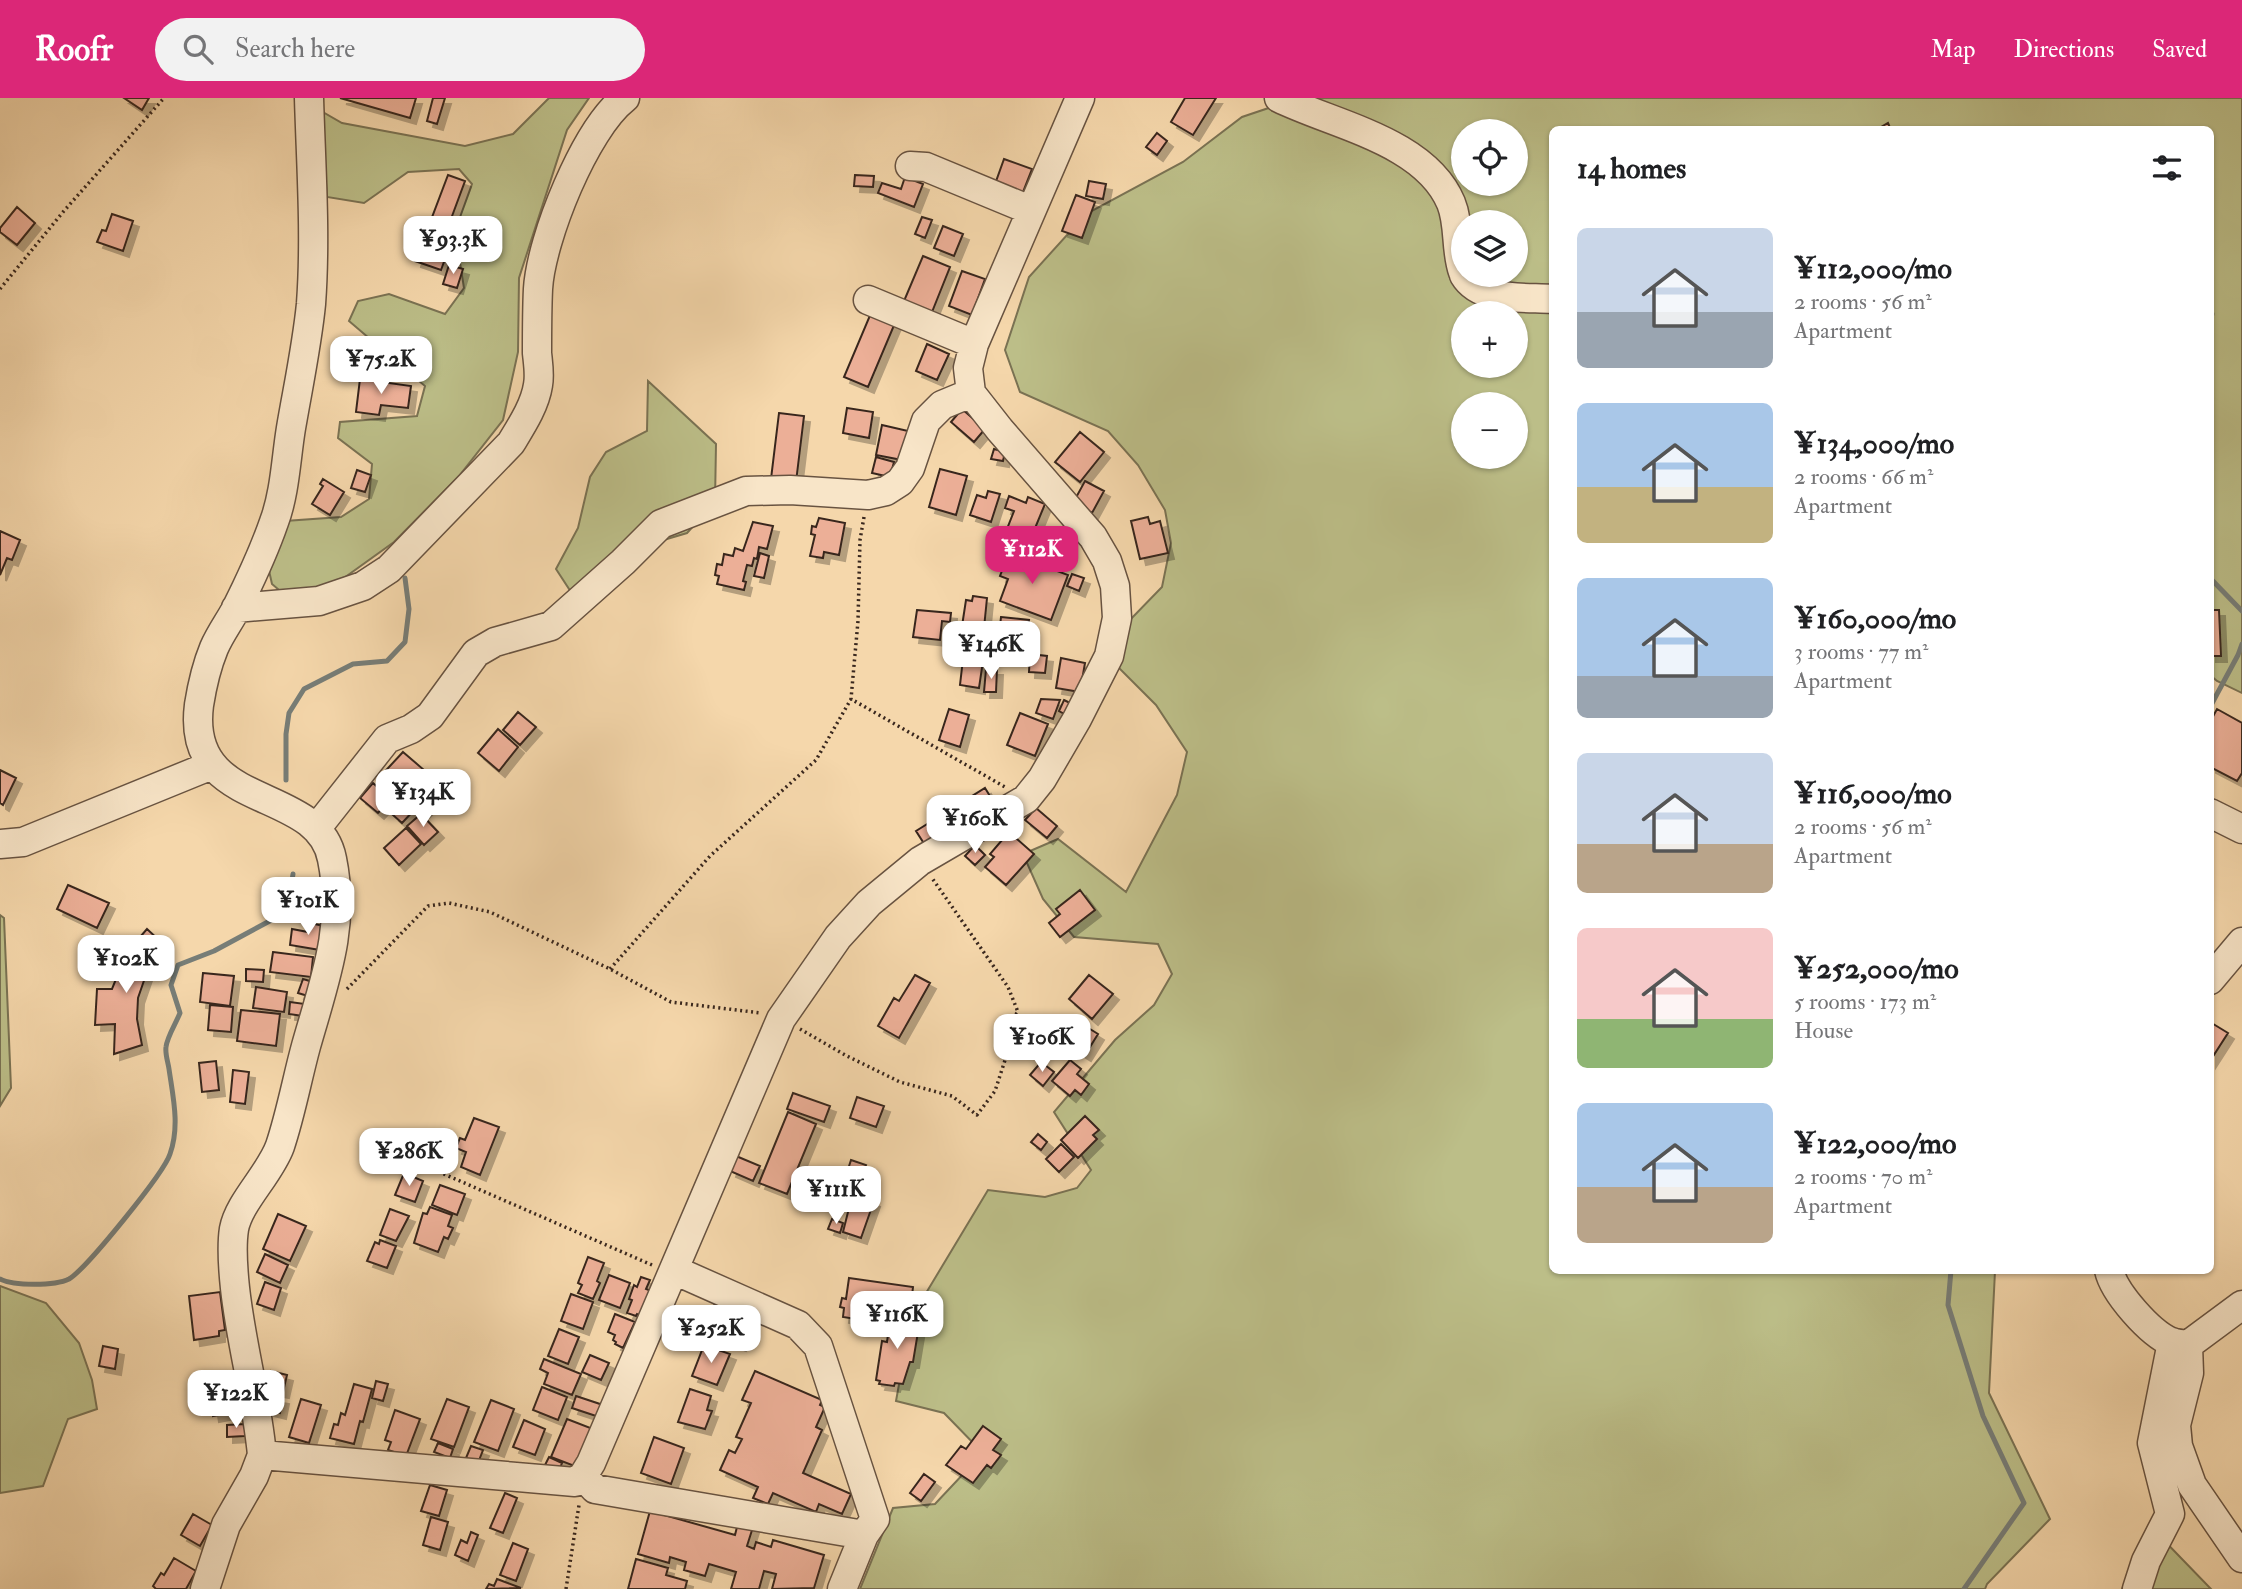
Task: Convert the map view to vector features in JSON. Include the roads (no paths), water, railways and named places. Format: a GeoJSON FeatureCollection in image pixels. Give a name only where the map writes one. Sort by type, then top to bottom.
{"type":"FeatureCollection","features":[{"type":"Feature","properties":{"kind":"street"},"geometry":{"type":"LineString","coordinates":[[205,1589],[226,1525],[254,1476],[262,1455],[237,1312],[232,1263],[234,1227],[247,1201],[266,1175],[279,1147],[328,973],[338,919],[332,859],[327,842],[316,829],[292,812],[237,786],[212,765],[202,744],[199,709],[214,648],[236,608],[275,519],[311,306],[309,98]]}},
{"type":"Feature","properties":{"kind":"street"},"geometry":{"type":"LineString","coordinates":[[236,608],[319,601],[363,586],[389,569],[511,443],[525,419],[538,384],[538,286],[545,250],[559,205],[597,132],[625,98]]}},
{"type":"Feature","properties":{"kind":"street"},"geometry":{"type":"LineString","coordinates":[[579,1479],[591,1463],[781,1018],[838,937],[869,903],[920,861],[1026,799],[1042,779],[1077,719],[1109,656],[1117,618],[1115,586],[1107,561],[1093,537],[971,393],[968,368],[974,344],[1080,98]]}},
{"type":"Feature","properties":{"kind":"street"},"geometry":{"type":"LineString","coordinates":[[1279,98],[1403,150],[1433,175],[1451,202],[1453,210]]}},
{"type":"Feature","properties":{"kind":"street"},"geometry":{"type":"LineString","coordinates":[[909,166],[926,167],[1030,210]]}},
{"type":"Feature","properties":{"kind":"street"},"geometry":{"type":"LineString","coordinates":[[1477,287],[1500,296],[1549,299]]}},
{"type":"Feature","properties":{"kind":"street"},"geometry":{"type":"LineString","coordinates":[[868,300],[974,344]]}},
{"type":"Feature","properties":{"kind":"street"},"geometry":{"type":"LineString","coordinates":[[316,829],[387,739],[411,729],[430,716],[476,653],[495,642],[551,626],[623,562],[660,524],[746,491],[790,490],[868,495],[887,491],[900,482],[910,468],[926,421],[942,405],[971,393]]}},
{"type":"Feature","properties":{"kind":"street"},"geometry":{"type":"LineString","coordinates":[[0,844],[23,842],[212,765]]}},
{"type":"Feature","properties":{"kind":"street"},"geometry":{"type":"LineString","coordinates":[[2214,815],[2242,829]]}},
{"type":"Feature","properties":{"kind":"street"},"geometry":{"type":"LineString","coordinates":[[2214,975],[2242,942]]}},
{"type":"Feature","properties":{"kind":"street"},"geometry":{"type":"LineString","coordinates":[[673,1272],[798,1325],[818,1346],[875,1519],[864,1535],[842,1589]]}},
{"type":"Feature","properties":{"kind":"street"},"geometry":{"type":"LineString","coordinates":[[2110,1274],[2130,1308],[2180,1344],[2189,1373],[2176,1425],[2178,1446],[2192,1485],[2242,1558]]}},
{"type":"Feature","properties":{"kind":"street"},"geometry":{"type":"LineString","coordinates":[[2137,1589],[2146,1561],[2170,1514],[2152,1443],[2180,1344],[2242,1305]]}},
{"type":"Feature","properties":{"kind":"street"},"geometry":{"type":"LineString","coordinates":[[262,1455],[579,1479],[595,1489],[864,1535]]}},
{"type":"Feature","properties":{"kind":"waterway"},"geometry":{"type":"LineString","coordinates":[[286,780],[289,713],[304,689],[353,664],[387,661],[405,642],[409,609],[405,578]]}},
{"type":"Feature","properties":{"kind":"waterway"},"geometry":{"type":"LineString","coordinates":[[2214,582],[2242,611]]}},
{"type":"Feature","properties":{"kind":"waterway"},"geometry":{"type":"LineString","coordinates":[[2214,700],[2242,644]]}},
{"type":"Feature","properties":{"kind":"waterway"},"geometry":{"type":"LineString","coordinates":[[0,1279],[34,1284],[69,1279],[107,1240],[154,1180],[170,1154],[175,1133],[174,1101],[166,1050],[180,1013],[171,985],[178,965],[214,951],[279,916],[290,894],[293,874]]}},
{"type":"Feature","properties":{"kind":"waterway"},"geometry":{"type":"LineString","coordinates":[[1951,1274],[1948,1305],[1983,1416],[2024,1503],[1964,1589]]}}]}
